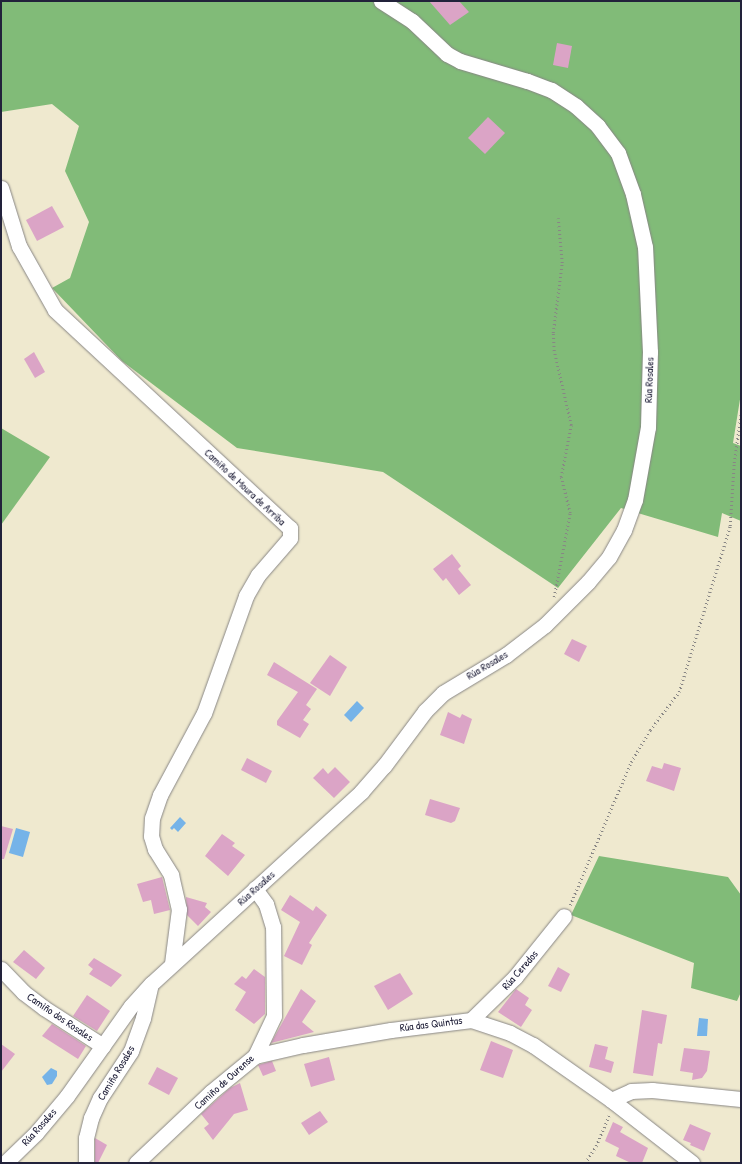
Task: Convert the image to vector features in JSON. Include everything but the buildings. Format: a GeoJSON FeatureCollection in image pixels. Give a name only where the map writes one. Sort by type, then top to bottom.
{"type":"FeatureCollection","features":[{"type":"Feature","properties":{"kind":"street","name":"Rúa Rosales"},"geometry":{"type":"LineString","coordinates":[[5,1163],[45,1123],[151,984],[361,792],[384,766],[425,711],[443,693],[506,655],[554,616],[588,582],[609,557],[624,530],[635,500],[648,427],[650,352],[646,262],[634,194],[618,153],[598,126],[576,106],[551,90],[527,81],[460,61],[447,54],[412,20],[381,1]]}},
{"type":"Feature","properties":{"kind":"street","name":"Camiño de Moura de Arriba"},"geometry":{"type":"LineString","coordinates":[[1,188],[19,246],[55,310],[290,528],[290,538],[258,575],[246,596],[204,713],[160,795],[152,818],[151,836],[155,849],[171,875],[179,909],[172,964]]}},
{"type":"Feature","properties":{"kind":"street","name":"Camiño de Ourense"},"geometry":{"type":"LineString","coordinates":[[136,1163],[211,1092],[255,1056],[274,1016],[276,997],[273,927],[268,909],[256,889]]}},
{"type":"Feature","properties":{"kind":"street","name":"Rúa Ceredos"},"geometry":{"type":"LineString","coordinates":[[471,1020],[515,977],[564,916]]}},
{"type":"Feature","properties":{"kind":"street","name":"Camiño dos Rosales"},"geometry":{"type":"LineString","coordinates":[[1,969],[24,992],[44,1008],[103,1046]]}},
{"type":"Feature","properties":{"kind":"street","name":"Camiño Rosales"},"geometry":{"type":"LineString","coordinates":[[86,1163],[86,1138],[91,1118],[100,1098],[131,1051],[143,1018],[151,984]]}},
{"type":"Feature","properties":{"kind":"street","name":"Rúa das Quintas"},"geometry":{"type":"LineString","coordinates":[[255,1056],[303,1045],[391,1030],[471,1020],[510,1033],[533,1045],[612,1101],[692,1163]]}},
{"type":"Feature","properties":{"kind":"street"},"geometry":{"type":"LineString","coordinates":[[612,1101],[631,1091],[652,1090],[741,1099]]}},
{"type":"Feature","properties":{"kind":"path"},"geometry":{"type":"LineString","coordinates":[[554,616],[554,592],[570,513],[562,477],[570,425],[554,351],[553,333],[562,263],[558,218]]}},
{"type":"Feature","properties":{"kind":"path"},"geometry":{"type":"LineString","coordinates":[[564,916],[586,872],[631,762],[650,730],[679,692],[730,526],[734,463],[741,413]]}},
{"type":"Feature","properties":{"kind":"path"},"geometry":{"type":"LineString","coordinates":[[585,1163],[596,1146],[612,1101]]}},
{"type":"Feature","properties":{"kind":"green space"},"geometry":{"type":"Polygon","coordinates":[[[1,1],[741,1],[741,393],[733,443],[741,446],[741,521],[722,513],[718,537],[621,508],[558,588],[383,472],[237,448],[122,361],[52,288],[70,278],[89,222],[65,171],[79,126],[52,104],[1,112],[1,1]]]}},
{"type":"Feature","properties":{"kind":"green space"},"geometry":{"type":"Polygon","coordinates":[[[1,428],[50,457],[1,525],[1,428]]]}},
{"type":"Feature","properties":{"kind":"green space"},"geometry":{"type":"Polygon","coordinates":[[[599,856],[728,877],[741,895],[741,992],[737,1001],[691,988],[694,963],[571,915],[599,856]]]}},
{"type":"Feature","properties":{"kind":"water"},"geometry":{"type":"Polygon","coordinates":[[[357,701],[364,708],[351,722],[344,715],[357,701]]]}},
{"type":"Feature","properties":{"kind":"water"},"geometry":{"type":"Polygon","coordinates":[[[180,817],[186,823],[178,832],[174,828],[172,830],[170,828],[180,817]]]}},
{"type":"Feature","properties":{"kind":"water"},"geometry":{"type":"Polygon","coordinates":[[[16,828],[30,832],[23,857],[9,853],[16,828]]]}},
{"type":"Feature","properties":{"kind":"water"},"geometry":{"type":"Polygon","coordinates":[[[699,1018],[708,1019],[707,1036],[697,1036],[699,1018]]]}},
{"type":"Feature","properties":{"kind":"water"},"geometry":{"type":"Polygon","coordinates":[[[51,1068],[57,1071],[57,1076],[52,1084],[47,1085],[42,1077],[51,1068]]]}}]}
